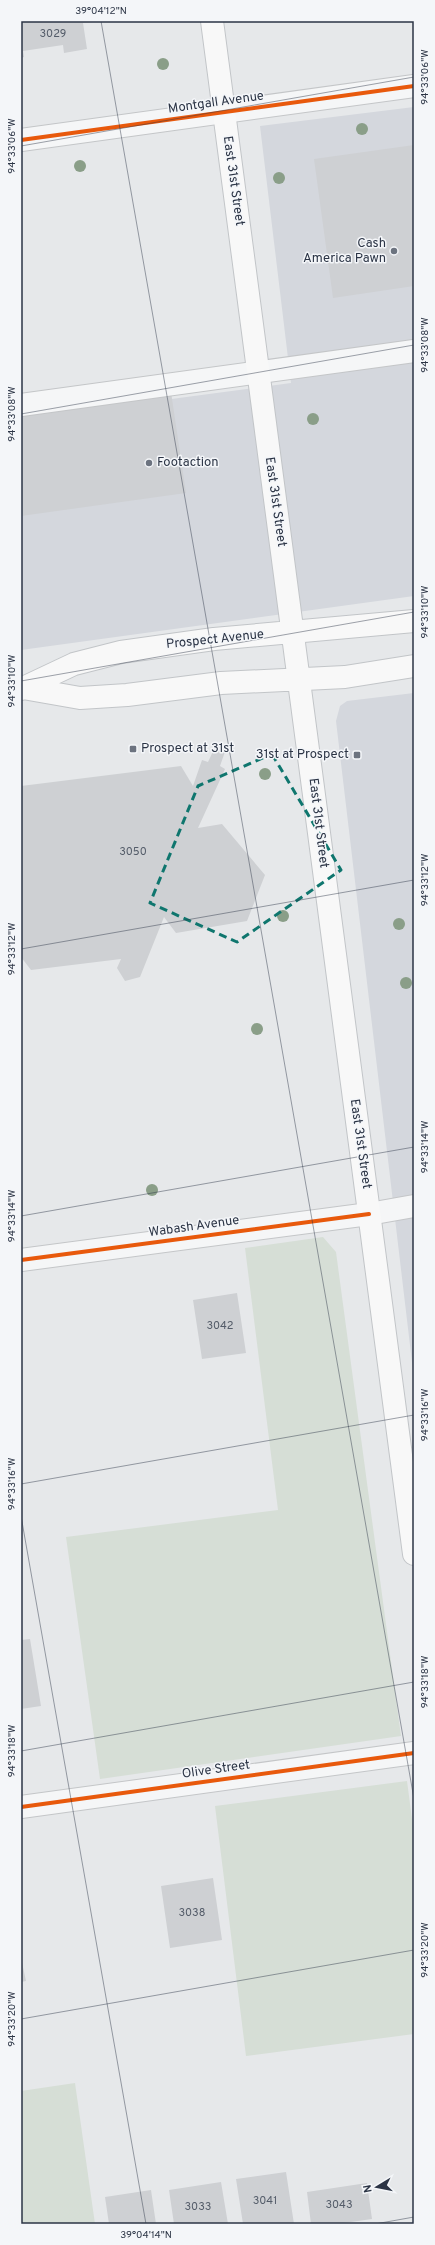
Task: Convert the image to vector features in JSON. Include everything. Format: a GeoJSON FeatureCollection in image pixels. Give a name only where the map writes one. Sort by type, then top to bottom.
{"type":"FeatureCollection","features":[{"type":"Feature","properties":{"kind":"main road","name":"East 31st Street"},"geometry":{"type":"LineString","coordinates":[[212,21],[414,1554]]}},
{"type":"Feature","properties":{"kind":"main road","name":"Prospect Avenue"},"geometry":{"type":"LineString","coordinates":[[22,689],[74,664],[121,652],[214,639],[414,620]]}},
{"type":"Feature","properties":{"kind":"main road","name":"Prospect Avenue"},"geometry":{"type":"LineString","coordinates":[[22,689],[80,698],[127,696],[221,683],[345,677],[414,666]]}},
{"type":"Feature","properties":{"kind":"street","name":"Montgall Avenue"},"geometry":{"type":"LineString","coordinates":[[21,140],[414,86]]}},
{"type":"Feature","properties":{"kind":"street"},"geometry":{"type":"LineString","coordinates":[[21,405],[414,351]]}},
{"type":"Feature","properties":{"kind":"street","name":"Wabash Avenue"},"geometry":{"type":"LineString","coordinates":[[21,1260],[369,1214],[414,1206]]}},
{"type":"Feature","properties":{"kind":"street","name":"Olive Street"},"geometry":{"type":"LineString","coordinates":[[21,1807],[414,1753]]}},
{"type":"Feature","properties":{"kind":"highlighted area"},"geometry":{"type":"Polygon","coordinates":[[[272,754],[341,870],[237,942],[150,903],[198,786],[272,754]]]}},
{"type":"Feature","properties":{"kind":"shaded area"},"geometry":{"type":"Polygon","coordinates":[[[414,107],[414,596],[21,650],[21,419],[291,383],[260,126],[414,107]]]}},
{"type":"Feature","properties":{"kind":"shaded area"},"geometry":{"type":"Polygon","coordinates":[[[414,693],[414,1379],[336,721],[340,706],[347,701],[414,693]]]}},
{"type":"Feature","properties":{"kind":"shaded area"},"geometry":{"type":"Polygon","coordinates":[[[323,1237],[336,1252],[401,1736],[100,1779],[66,1537],[278,1510],[245,1248],[323,1237]]]}},
{"type":"Feature","properties":{"kind":"shaded area"},"geometry":{"type":"Polygon","coordinates":[[[407,1781],[414,1834],[414,2034],[246,2056],[215,1806],[407,1781]]]}},
{"type":"Feature","properties":{"kind":"shaded area"},"geometry":{"type":"Polygon","coordinates":[[[75,2083],[95,2224],[21,2224],[21,2091],[75,2083]]]}},
{"type":"Feature","properties":{"kind":"building"},"geometry":{"type":"Polygon","coordinates":[[[21,21],[93,22],[83,23],[87,49],[64,53],[63,45],[23,51],[24,57],[21,58],[21,21]]]}},
{"type":"Feature","properties":{"kind":"building"},"geometry":{"type":"Polygon","coordinates":[[[414,145],[414,286],[333,298],[314,159],[414,145]]]}},
{"type":"Feature","properties":{"kind":"building"},"geometry":{"type":"Polygon","coordinates":[[[171,392],[186,493],[21,516],[21,413],[171,392]]]}},
{"type":"Feature","properties":{"kind":"building"},"geometry":{"type":"Polygon","coordinates":[[[217,743],[227,746],[220,766],[225,769],[198,828],[222,824],[265,875],[247,921],[176,933],[164,917],[140,977],[125,981],[117,968],[121,959],[31,970],[21,957],[21,786],[181,766],[193,786],[202,760],[208,762],[217,743]]]}},
{"type":"Feature","properties":{"kind":"building"},"geometry":{"type":"Polygon","coordinates":[[[237,1293],[246,1353],[202,1359],[193,1300],[237,1293]]]}},
{"type":"Feature","properties":{"kind":"building"},"geometry":{"type":"Polygon","coordinates":[[[30,1639],[41,1706],[21,1709],[21,1640],[30,1639]]]}},
{"type":"Feature","properties":{"kind":"building"},"geometry":{"type":"Polygon","coordinates":[[[213,1878],[222,1940],[170,1948],[161,1886],[213,1878]]]}},
{"type":"Feature","properties":{"kind":"building"},"geometry":{"type":"Polygon","coordinates":[[[21,1958],[26,1981],[21,1982],[21,1958]]]}},
{"type":"Feature","properties":{"kind":"building"},"geometry":{"type":"Polygon","coordinates":[[[286,2172],[294,2224],[243,2224],[236,2179],[286,2172]]]}},
{"type":"Feature","properties":{"kind":"building"},"geometry":{"type":"Polygon","coordinates":[[[221,2182],[228,2224],[174,2224],[169,2190],[221,2182]]]}},
{"type":"Feature","properties":{"kind":"building"},"geometry":{"type":"Polygon","coordinates":[[[367,2183],[372,2219],[337,2224],[311,2224],[307,2192],[367,2183]]]}},
{"type":"Feature","properties":{"kind":"building"},"geometry":{"type":"Polygon","coordinates":[[[151,2190],[156,2224],[109,2224],[105,2197],[151,2190]]]}},
{"type":"Feature","properties":{"kind":"cycle path"},"geometry":{"type":"LineString","coordinates":[[21,140],[414,86]]}},
{"type":"Feature","properties":{"kind":"cycle path"},"geometry":{"type":"LineString","coordinates":[[21,1260],[369,1214]]}},
{"type":"Feature","properties":{"kind":"cycle path"},"geometry":{"type":"LineString","coordinates":[[21,1807],[414,1753]]}},
{"type":"Feature","properties":{"kind":"place","name":"Cash America Pawn"},"geometry":{"type":"Point","coordinates":[394,251]}},
{"type":"Feature","properties":{"kind":"place","name":"Footaction"},"geometry":{"type":"Point","coordinates":[149,463]}},
{"type":"Feature","properties":{"kind":"place","name":"Prospect at 31st"},"geometry":{"type":"Point","coordinates":[133,749]}},
{"type":"Feature","properties":{"kind":"place","name":"31st at Prospect"},"geometry":{"type":"Point","coordinates":[357,755]}}]}
